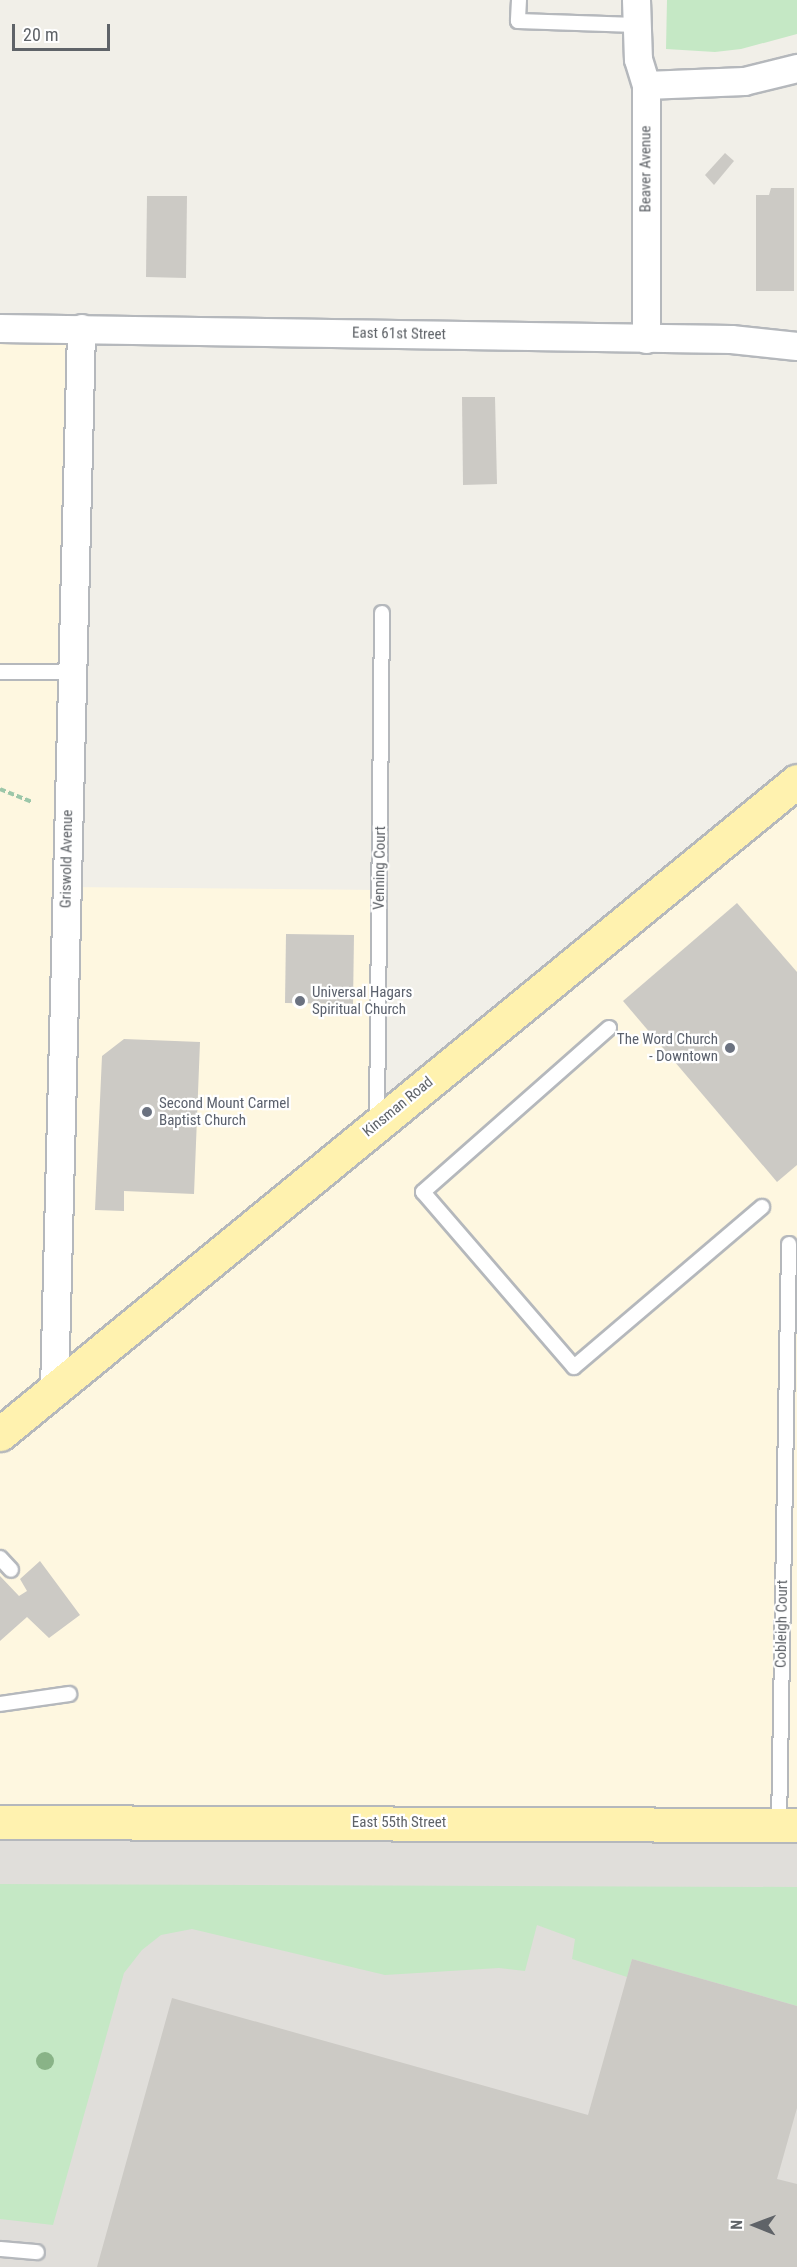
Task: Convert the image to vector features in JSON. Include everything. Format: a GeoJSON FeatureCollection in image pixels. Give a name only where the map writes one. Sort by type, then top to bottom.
{"type":"FeatureCollection","features":[{"type":"Feature","properties":{"kind":"main road","name":"Kinsman Road"},"geometry":{"type":"LineString","coordinates":[[0,1434],[377,1123],[797,782]]}},
{"type":"Feature","properties":{"kind":"main road","name":"East 55th Street"},"geometry":{"type":"LineString","coordinates":[[0,1822],[788,1825]]}},
{"type":"Feature","properties":{"kind":"street","name":"Beaver Avenue"},"geometry":{"type":"LineString","coordinates":[[636,13],[638,59],[645,85],[646,339]]}},
{"type":"Feature","properties":{"kind":"street"},"geometry":{"type":"LineString","coordinates":[[645,85],[727,83],[797,68]]}},
{"type":"Feature","properties":{"kind":"street","name":"East 61st Street"},"geometry":{"type":"LineString","coordinates":[[0,328],[731,339],[797,346]]}},
{"type":"Feature","properties":{"kind":"street","name":"Griswold Avenue"},"geometry":{"type":"LineString","coordinates":[[54,1390],[81,328]]}},
{"type":"Feature","properties":{"kind":"lane"},"geometry":{"type":"LineString","coordinates":[[519,0],[518,21],[636,13]]}},
{"type":"Feature","properties":{"kind":"lane","name":"Venning Court"},"geometry":{"type":"LineString","coordinates":[[377,1123],[382,613]]}},
{"type":"Feature","properties":{"kind":"lane"},"geometry":{"type":"LineString","coordinates":[[0,672],[71,672]]}},
{"type":"Feature","properties":{"kind":"lane"},"geometry":{"type":"LineString","coordinates":[[609,1028],[423,1192],[574,1367],[762,1207]]}},
{"type":"Feature","properties":{"kind":"lane","name":"Cobleigh Court"},"geometry":{"type":"LineString","coordinates":[[788,1825],[789,1244]]}},
{"type":"Feature","properties":{"kind":"lane"},"geometry":{"type":"LineString","coordinates":[[0,1558],[10,1570]]}},
{"type":"Feature","properties":{"kind":"lane"},"geometry":{"type":"LineString","coordinates":[[0,1704],[69,1694]]}},
{"type":"Feature","properties":{"kind":"lane"},"geometry":{"type":"LineString","coordinates":[[0,2249],[37,2252]]}},
{"type":"Feature","properties":{"kind":"path"},"geometry":{"type":"LineString","coordinates":[[0,789],[33,802]]}},
{"type":"Feature","properties":{"kind":"shaded area"},"geometry":{"type":"Polygon","coordinates":[[[0,328],[81,328],[67,887],[380,890],[378,1123],[797,781],[797,1825],[0,1822],[0,328]]]}},
{"type":"Feature","properties":{"kind":"shaded area"},"geometry":{"type":"Polygon","coordinates":[[[0,1822],[797,1825],[797,2267],[0,2267],[0,1822]]]}},
{"type":"Feature","properties":{"kind":"green space"},"geometry":{"type":"Polygon","coordinates":[[[667,0],[797,0],[797,34],[741,49],[715,52],[666,49],[667,0]]]}},
{"type":"Feature","properties":{"kind":"green space"},"geometry":{"type":"Polygon","coordinates":[[[0,1884],[797,1887],[797,2006],[632,1959],[627,1977],[572,1959],[575,1939],[537,1925],[525,1971],[499,1968],[385,1975],[192,1929],[161,1935],[142,1950],[124,1973],[53,2225],[0,2219],[0,1884]]]}},
{"type":"Feature","properties":{"kind":"building"},"geometry":{"type":"Polygon","coordinates":[[[725,153],[734,161],[714,185],[705,175],[725,153]]]}},
{"type":"Feature","properties":{"kind":"building"},"geometry":{"type":"Polygon","coordinates":[[[771,188],[794,188],[794,291],[756,291],[756,195],[769,195],[771,188]]]}},
{"type":"Feature","properties":{"kind":"building"},"geometry":{"type":"Polygon","coordinates":[[[147,196],[187,196],[186,278],[146,277],[147,196]]]}},
{"type":"Feature","properties":{"kind":"building"},"geometry":{"type":"Polygon","coordinates":[[[462,397],[495,397],[497,484],[463,485],[462,397]]]}},
{"type":"Feature","properties":{"kind":"building","name":"The Word Church - Downtown"},"geometry":{"type":"Polygon","coordinates":[[[737,903],[797,972],[797,1165],[777,1182],[623,1001],[737,903]]]}},
{"type":"Feature","properties":{"kind":"building"},"geometry":{"type":"Polygon","coordinates":[[[286,934],[354,935],[353,1004],[285,1003],[286,934]]]}},
{"type":"Feature","properties":{"kind":"building"},"geometry":{"type":"Polygon","coordinates":[[[124,1039],[200,1042],[194,1194],[124,1191],[124,1211],[95,1210],[102,1056],[124,1039]]]}},
{"type":"Feature","properties":{"kind":"building"},"geometry":{"type":"Polygon","coordinates":[[[40,1561],[80,1615],[49,1638],[27,1617],[0,1641],[0,1576],[19,1596],[27,1591],[20,1579],[40,1561]]]}},
{"type":"Feature","properties":{"kind":"building"},"geometry":{"type":"Polygon","coordinates":[[[632,1959],[797,2006],[797,2108],[777,2179],[797,2184],[797,2267],[97,2267],[172,1998],[588,2115],[632,1959]]]}},
{"type":"Feature","properties":{"kind":"place","name":"Universal Hagars Spiritual Church"},"geometry":{"type":"Point","coordinates":[300,1001]}},
{"type":"Feature","properties":{"kind":"place","name":"The Word Church - Downtown"},"geometry":{"type":"Point","coordinates":[730,1048]}},
{"type":"Feature","properties":{"kind":"place","name":"Second Mount Carmel Baptist Church"},"geometry":{"type":"Point","coordinates":[147,1112]}}]}
